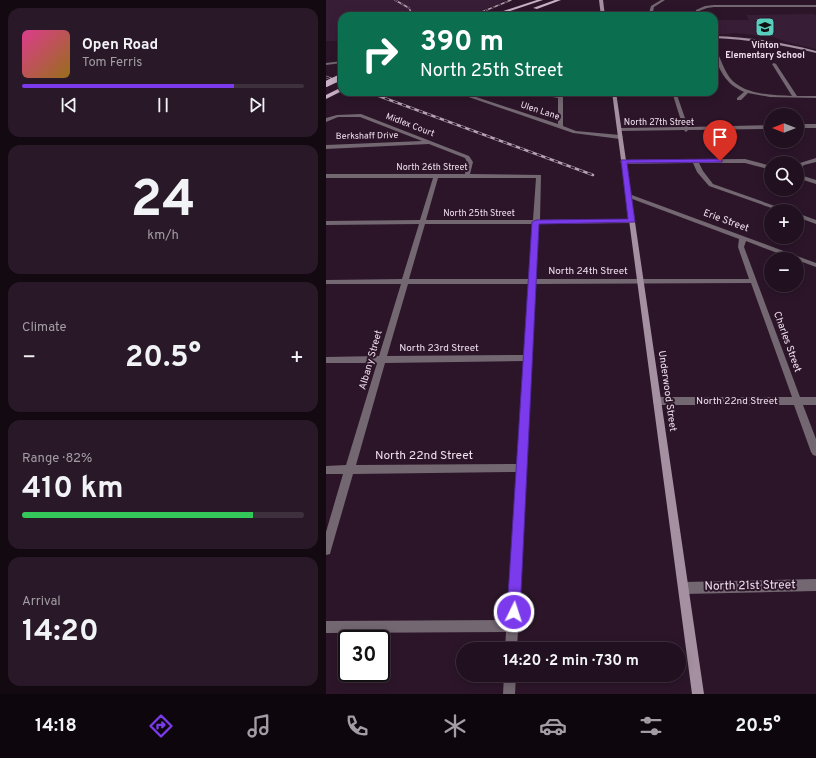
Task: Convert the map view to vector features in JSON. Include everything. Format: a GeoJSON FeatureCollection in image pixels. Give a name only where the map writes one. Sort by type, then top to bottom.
{"type":"FeatureCollection","features":[{"type":"Feature","properties":{"kind":"main road"},"geometry":{"type":"LineString","coordinates":[[503,12],[541,0]]}},
{"type":"Feature","properties":{"kind":"main road"},"geometry":{"type":"LineString","coordinates":[[522,12],[559,0]]}},
{"type":"Feature","properties":{"kind":"main road"},"geometry":{"type":"LineString","coordinates":[[326,84],[338,78]]}},
{"type":"Feature","properties":{"kind":"main road"},"geometry":{"type":"LineString","coordinates":[[326,96],[338,91]]}},
{"type":"Feature","properties":{"kind":"street"},"geometry":{"type":"LineString","coordinates":[[600,0],[602,12]]}},
{"type":"Feature","properties":{"kind":"street"},"geometry":{"type":"LineString","coordinates":[[651,12],[652,7],[663,0]]}},
{"type":"Feature","properties":{"kind":"street"},"geometry":{"type":"LineString","coordinates":[[698,12],[701,9],[714,6],[816,6]]}},
{"type":"Feature","properties":{"kind":"street"},"geometry":{"type":"LineString","coordinates":[[718,37],[746,38],[780,43],[816,52]]}},
{"type":"Feature","properties":{"kind":"street"},"geometry":{"type":"LineString","coordinates":[[718,58],[729,80],[747,91],[766,96],[816,97]]}},
{"type":"Feature","properties":{"kind":"street"},"geometry":{"type":"LineString","coordinates":[[326,64],[338,62]]}},
{"type":"Feature","properties":{"kind":"street"},"geometry":{"type":"LineString","coordinates":[[774,64],[795,97]]}},
{"type":"Feature","properties":{"kind":"street"},"geometry":{"type":"LineString","coordinates":[[739,99],[747,91]]}},
{"type":"Feature","properties":{"kind":"street","name":"Ulen Lane"},"geometry":{"type":"LineString","coordinates":[[468,96],[575,132],[620,133]]}},
{"type":"Feature","properties":{"kind":"street"},"geometry":{"type":"LineString","coordinates":[[560,126],[561,96]]}},
{"type":"Feature","properties":{"kind":"street","name":"Underwood Street"},"geometry":{"type":"LineString","coordinates":[[615,96],[698,694]]}},
{"type":"Feature","properties":{"kind":"street"},"geometry":{"type":"LineString","coordinates":[[675,96],[686,130]]}},
{"type":"Feature","properties":{"kind":"street","name":"Midlex Court"},"geometry":{"type":"LineString","coordinates":[[326,120],[337,116],[361,115],[433,142],[467,157],[470,162],[467,176]]}},
{"type":"Feature","properties":{"kind":"street"},"geometry":{"type":"LineString","coordinates":[[804,126],[816,126]]}},
{"type":"Feature","properties":{"kind":"street","name":"North 27th Street"},"geometry":{"type":"LineString","coordinates":[[620,133],[764,127]]}},
{"type":"Feature","properties":{"kind":"street","name":"Berkshaff Drive"},"geometry":{"type":"LineString","coordinates":[[326,147],[433,142]]}},
{"type":"Feature","properties":{"kind":"street"},"geometry":{"type":"LineString","coordinates":[[804,163],[816,160]]}},
{"type":"Feature","properties":{"kind":"street"},"geometry":{"type":"LineString","coordinates":[[694,161],[700,172],[711,185],[766,204]]}},
{"type":"Feature","properties":{"kind":"street"},"geometry":{"type":"LineString","coordinates":[[623,162],[745,161],[764,166]]}},
{"type":"Feature","properties":{"kind":"street","name":"North 26th Street"},"geometry":{"type":"LineString","coordinates":[[326,176],[538,176],[536,222]]}},
{"type":"Feature","properties":{"kind":"street","name":"Albany Street"},"geometry":{"type":"LineString","coordinates":[[326,550],[436,176]]}},
{"type":"Feature","properties":{"kind":"street"},"geometry":{"type":"LineString","coordinates":[[804,178],[816,182]]}},
{"type":"Feature","properties":{"kind":"street","name":"Erie Street"},"geometry":{"type":"LineString","coordinates":[[629,196],[816,265]]}},
{"type":"Feature","properties":{"kind":"street"},"geometry":{"type":"LineString","coordinates":[[804,218],[816,222]]}},
{"type":"Feature","properties":{"kind":"street","name":"North 25th Street"},"geometry":{"type":"LineString","coordinates":[[326,223],[632,221]]}},
{"type":"Feature","properties":{"kind":"street"},"geometry":{"type":"LineString","coordinates":[[511,642],[536,222]]}},
{"type":"Feature","properties":{"kind":"street","name":"Charles Street"},"geometry":{"type":"LineString","coordinates":[[743,238],[741,247],[816,452]]}},
{"type":"Feature","properties":{"kind":"street","name":"North 24th Street"},"geometry":{"type":"LineString","coordinates":[[326,282],[754,281]]}},
{"type":"Feature","properties":{"kind":"street","name":"North 23rd Street"},"geometry":{"type":"LineString","coordinates":[[326,360],[528,358]]}},
{"type":"Feature","properties":{"kind":"street","name":"North 22nd Street"},"geometry":{"type":"LineString","coordinates":[[657,401],[816,401]]}},
{"type":"Feature","properties":{"kind":"street","name":"North 22nd Street"},"geometry":{"type":"LineString","coordinates":[[326,470],[522,468]]}},
{"type":"Feature","properties":{"kind":"street","name":"North 21st Street"},"geometry":{"type":"LineString","coordinates":[[684,588],[816,585]]}},
{"type":"Feature","properties":{"kind":"street"},"geometry":{"type":"LineString","coordinates":[[326,627],[512,626]]}},
{"type":"Feature","properties":{"kind":"street"},"geometry":{"type":"LineString","coordinates":[[509,694],[510,682]]}},
{"type":"Feature","properties":{"kind":"shaded area"},"geometry":{"type":"Polygon","coordinates":[[[326,0],[506,0],[478,12],[338,12],[338,41],[326,41],[326,0]]]}},
{"type":"Feature","properties":{"kind":"shaded area","name":"Vinton Elementary School"},"geometry":{"type":"Polygon","coordinates":[[[746,15],[816,15],[816,49],[786,42],[774,37],[735,33],[718,35],[718,20],[749,20],[746,15]]]}},
{"type":"Feature","properties":{"kind":"railway"},"geometry":{"type":"LineString","coordinates":[[395,0],[409,8],[411,12]]}},
{"type":"Feature","properties":{"kind":"railway"},"geometry":{"type":"LineString","coordinates":[[482,12],[511,0]]}},
{"type":"Feature","properties":{"kind":"railway"},"geometry":{"type":"LineString","coordinates":[[326,77],[338,82]]}},
{"type":"Feature","properties":{"kind":"railway"},"geometry":{"type":"LineString","coordinates":[[379,96],[593,175]]}},
{"type":"Feature","properties":{"kind":"place","name":"Vinton Elementary School"},"geometry":{"type":"Point","coordinates":[765,27]}},
{"type":"Feature","properties":{"kind":"route"},"geometry":{"type":"LineString","coordinates":[[514,612],[536,222],[632,221],[623,162],[720,161]]}}]}
